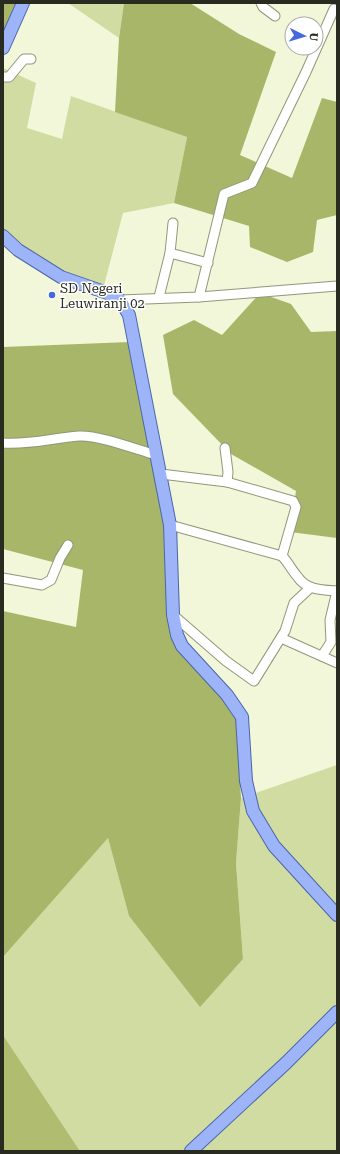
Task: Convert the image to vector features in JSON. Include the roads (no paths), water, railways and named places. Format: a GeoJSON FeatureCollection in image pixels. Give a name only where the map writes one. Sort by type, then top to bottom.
{"type":"FeatureCollection","features":[{"type":"Feature","properties":{"kind":"main road"},"geometry":{"type":"LineString","coordinates":[[3,48],[23,3]]}},
{"type":"Feature","properties":{"kind":"main road"},"geometry":{"type":"LineString","coordinates":[[3,236],[18,250],[62,277],[110,294],[120,300],[129,315],[170,525],[173,615],[177,635],[182,646],[227,694],[242,717],[246,781],[253,811],[274,846],[337,915]]}},
{"type":"Feature","properties":{"kind":"main road"},"geometry":{"type":"LineString","coordinates":[[192,1151],[286,1063],[337,1012]]}},
{"type":"Feature","properties":{"kind":"street"},"geometry":{"type":"LineString","coordinates":[[261,3],[263,7],[275,16]]}},
{"type":"Feature","properties":{"kind":"street"},"geometry":{"type":"LineString","coordinates":[[199,297],[224,194],[252,183],[306,72],[333,8]]}},
{"type":"Feature","properties":{"kind":"street"},"geometry":{"type":"LineString","coordinates":[[3,77],[9,76],[24,59],[31,59]]}},
{"type":"Feature","properties":{"kind":"street"},"geometry":{"type":"LineString","coordinates":[[159,297],[170,253],[173,223]]}},
{"type":"Feature","properties":{"kind":"street"},"geometry":{"type":"LineString","coordinates":[[170,253],[208,263]]}},
{"type":"Feature","properties":{"kind":"street"},"geometry":{"type":"LineString","coordinates":[[120,300],[159,297],[199,297],[337,286]]}},
{"type":"Feature","properties":{"kind":"street"},"geometry":{"type":"LineString","coordinates":[[3,443],[20,444],[80,436],[98,439],[156,454]]}},
{"type":"Feature","properties":{"kind":"street"},"geometry":{"type":"LineString","coordinates":[[225,448],[228,472],[227,482]]}},
{"type":"Feature","properties":{"kind":"street"},"geometry":{"type":"LineString","coordinates":[[161,474],[227,482],[293,501],[296,507],[282,556]]}},
{"type":"Feature","properties":{"kind":"street"},"geometry":{"type":"LineString","coordinates":[[170,525],[282,556],[288,562],[297,578],[310,588],[337,591],[330,620],[331,642],[322,656]]}},
{"type":"Feature","properties":{"kind":"street"},"geometry":{"type":"LineString","coordinates":[[3,578],[42,585],[51,580],[60,558],[68,545]]}},
{"type":"Feature","properties":{"kind":"street"},"geometry":{"type":"LineString","coordinates":[[173,615],[226,661],[254,681],[281,638],[294,603],[310,588]]}},
{"type":"Feature","properties":{"kind":"street"},"geometry":{"type":"LineString","coordinates":[[281,638],[337,663]]}},
{"type":"Feature","properties":{"kind":"place","name":"SD Negeri Leuwiranji 02"},"geometry":{"type":"Point","coordinates":[52,295]}}]}
